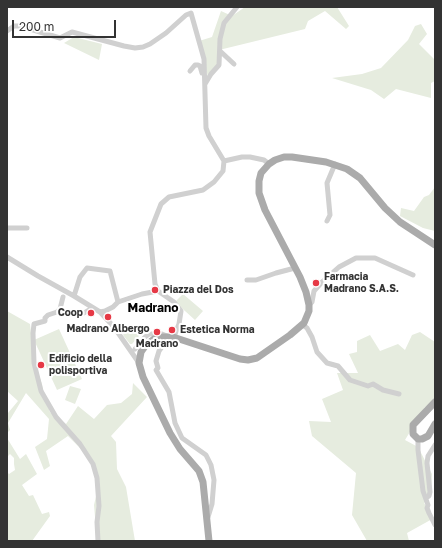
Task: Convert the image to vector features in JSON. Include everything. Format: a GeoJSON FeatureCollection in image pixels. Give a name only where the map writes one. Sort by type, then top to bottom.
{"type":"FeatureCollection","features":[{"type":"Feature","properties":{"kind":"main road"},"geometry":{"type":"LineString","coordinates":[[209,541],[203,482],[199,471],[180,449],[170,434],[143,378],[139,363],[138,350],[154,339],[171,337],[240,359],[248,360],[257,358],[303,325],[307,319],[309,305],[306,292],[258,193],[259,181],[262,173],[269,164],[284,157],[335,164],[347,169],[360,178],[384,208],[400,222],[435,245]]}},
{"type":"Feature","properties":{"kind":"main road"},"geometry":{"type":"LineString","coordinates":[[435,402],[413,425],[413,434],[418,439],[428,436],[435,424]]}},
{"type":"Feature","properties":{"kind":"street"},"geometry":{"type":"LineString","coordinates":[[205,85],[211,74],[219,66],[220,39],[224,23],[237,7]]}},
{"type":"Feature","properties":{"kind":"street"},"geometry":{"type":"LineString","coordinates":[[7,31],[14,26],[20,26],[60,38],[72,32],[135,48],[150,44],[166,33],[186,15],[191,13],[204,59],[206,128],[224,161],[222,171],[214,182],[203,190],[169,197],[160,204],[150,232],[155,284],[158,291],[174,302],[181,311],[179,324],[171,337],[159,351],[156,361],[158,368],[156,370],[169,392],[175,423],[182,438],[206,455],[211,466],[214,480],[212,504],[207,518]]}},
{"type":"Feature","properties":{"kind":"street"},"geometry":{"type":"LineString","coordinates":[[220,51],[234,64]]}},
{"type":"Feature","properties":{"kind":"street"},"geometry":{"type":"LineString","coordinates":[[190,71],[194,65],[200,66],[205,85]]}},
{"type":"Feature","properties":{"kind":"street"},"geometry":{"type":"LineString","coordinates":[[224,161],[250,156],[264,160],[269,164]]}},
{"type":"Feature","properties":{"kind":"street"},"geometry":{"type":"LineString","coordinates":[[327,221],[330,215],[327,183],[335,164]]}},
{"type":"Feature","properties":{"kind":"street"},"geometry":{"type":"LineString","coordinates":[[7,228],[27,228]]}},
{"type":"Feature","properties":{"kind":"street"},"geometry":{"type":"LineString","coordinates":[[7,257],[64,294],[74,296],[100,312],[114,327],[139,363]]}},
{"type":"Feature","properties":{"kind":"street"},"geometry":{"type":"LineString","coordinates":[[309,305],[312,302],[314,291],[322,282],[339,267],[356,258],[374,258],[413,275]]}},
{"type":"Feature","properties":{"kind":"street"},"geometry":{"type":"LineString","coordinates":[[74,296],[80,276],[87,268],[110,271],[118,302]]}},
{"type":"Feature","properties":{"kind":"street"},"geometry":{"type":"LineString","coordinates":[[247,280],[256,280],[295,268]]}},
{"type":"Feature","properties":{"kind":"street"},"geometry":{"type":"LineString","coordinates":[[149,285],[155,284]]}},
{"type":"Feature","properties":{"kind":"street"},"geometry":{"type":"LineString","coordinates":[[100,312],[109,309],[118,302],[142,294],[158,291]]}},
{"type":"Feature","properties":{"kind":"street"},"geometry":{"type":"LineString","coordinates":[[57,312],[62,304],[64,294]]}},
{"type":"Feature","properties":{"kind":"street"},"geometry":{"type":"LineString","coordinates":[[92,308],[84,313],[57,312],[48,315],[45,318],[45,321],[34,324],[33,333],[34,364],[41,391],[56,417],[80,444],[93,464],[97,478],[99,506],[97,522],[98,541]]}},
{"type":"Feature","properties":{"kind":"street"},"geometry":{"type":"LineString","coordinates":[[303,325],[307,328],[312,337],[317,352],[327,363],[338,366],[350,380],[368,386],[373,384],[383,390],[400,394]]}},
{"type":"Feature","properties":{"kind":"street"},"geometry":{"type":"LineString","coordinates":[[128,348],[138,350]]}},
{"type":"Feature","properties":{"kind":"street"},"geometry":{"type":"LineString","coordinates":[[418,439],[423,491],[429,513],[435,525]]}},
{"type":"Feature","properties":{"kind":"street"},"geometry":{"type":"LineString","coordinates":[[426,498],[429,496],[430,492],[427,463],[428,456],[435,445]]}},
{"type":"Feature","properties":{"kind":"shaded area"},"geometry":{"type":"Polygon","coordinates":[[[245,7],[337,7],[349,26],[346,29],[325,11],[308,21],[305,29],[219,50],[218,65],[208,77],[199,41],[212,37],[221,11],[232,16],[245,7]]]}},
{"type":"Feature","properties":{"kind":"shaded area"},"geometry":{"type":"Polygon","coordinates":[[[421,24],[427,34],[419,44],[435,60],[435,81],[431,83],[431,98],[396,89],[384,99],[371,90],[332,78],[362,74],[381,68],[408,40],[415,26],[421,24]]]}},
{"type":"Feature","properties":{"kind":"shaded area"},"geometry":{"type":"Polygon","coordinates":[[[74,37],[102,44],[99,60],[64,43],[74,37]]]}},
{"type":"Feature","properties":{"kind":"shaded area"},"geometry":{"type":"Polygon","coordinates":[[[435,187],[435,231],[423,228],[400,216],[401,208],[414,211],[424,197],[429,195],[435,187]]]}},
{"type":"Feature","properties":{"kind":"shaded area"},"geometry":{"type":"Polygon","coordinates":[[[183,294],[203,311],[195,320],[175,302],[183,294]]]}},
{"type":"Feature","properties":{"kind":"shaded area"},"geometry":{"type":"Polygon","coordinates":[[[7,311],[30,324],[34,360],[45,399],[50,412],[66,424],[78,406],[94,419],[107,405],[121,403],[132,394],[133,383],[147,397],[111,436],[116,442],[117,469],[126,487],[135,541],[97,541],[94,505],[99,483],[93,461],[68,436],[46,451],[50,466],[44,470],[35,447],[47,439],[49,419],[26,393],[8,423],[10,430],[7,433],[7,412],[8,413],[18,401],[7,391],[7,311]]]}},
{"type":"Feature","properties":{"kind":"shaded area"},"geometry":{"type":"Polygon","coordinates":[[[130,325],[138,331],[139,336],[132,344],[130,344],[123,335],[130,325]]]}},
{"type":"Feature","properties":{"kind":"shaded area"},"geometry":{"type":"Polygon","coordinates":[[[59,329],[82,379],[57,390],[34,340],[59,329]]]}},
{"type":"Feature","properties":{"kind":"shaded area"},"geometry":{"type":"Polygon","coordinates":[[[420,332],[435,342],[435,405],[425,407],[405,440],[418,447],[432,474],[431,496],[424,503],[434,518],[407,533],[409,541],[367,541],[352,515],[356,473],[312,436],[309,421],[331,422],[322,399],[343,390],[337,373],[358,373],[349,354],[357,352],[357,341],[370,335],[380,351],[398,344],[405,350],[412,335],[420,332]]]}},
{"type":"Feature","properties":{"kind":"shaded area"},"geometry":{"type":"Polygon","coordinates":[[[70,386],[81,389],[75,404],[65,400],[70,386]]]}},
{"type":"Feature","properties":{"kind":"shaded area"},"geometry":{"type":"Polygon","coordinates":[[[7,438],[20,459],[26,454],[37,474],[22,485],[29,496],[33,495],[42,514],[49,512],[50,516],[32,541],[7,541],[7,472],[9,474],[15,470],[14,458],[10,454],[7,457],[7,438]]]}},
{"type":"Feature","properties":{"kind":"place","name":"Farmacia Madrano S.A.S."},"geometry":{"type":"Point","coordinates":[316,283]}},
{"type":"Feature","properties":{"kind":"place","name":"Piazza del Dos"},"geometry":{"type":"Point","coordinates":[155,290]}},
{"type":"Feature","properties":{"kind":"place","name":"Coop"},"geometry":{"type":"Point","coordinates":[91,313]}},
{"type":"Feature","properties":{"kind":"place","name":"Madrano Albergo"},"geometry":{"type":"Point","coordinates":[108,317]}},
{"type":"Feature","properties":{"kind":"place","name":"Estetica Norma"},"geometry":{"type":"Point","coordinates":[172,330]}},
{"type":"Feature","properties":{"kind":"place","name":"Madrano"},"geometry":{"type":"Point","coordinates":[157,332]}},
{"type":"Feature","properties":{"kind":"place","name":"Edificio della polisportiva"},"geometry":{"type":"Point","coordinates":[41,365]}},
{"type":"Feature","properties":{"kind":"district","name":"Madrano"},"geometry":{"type":"Point","coordinates":[153,308]}}]}
